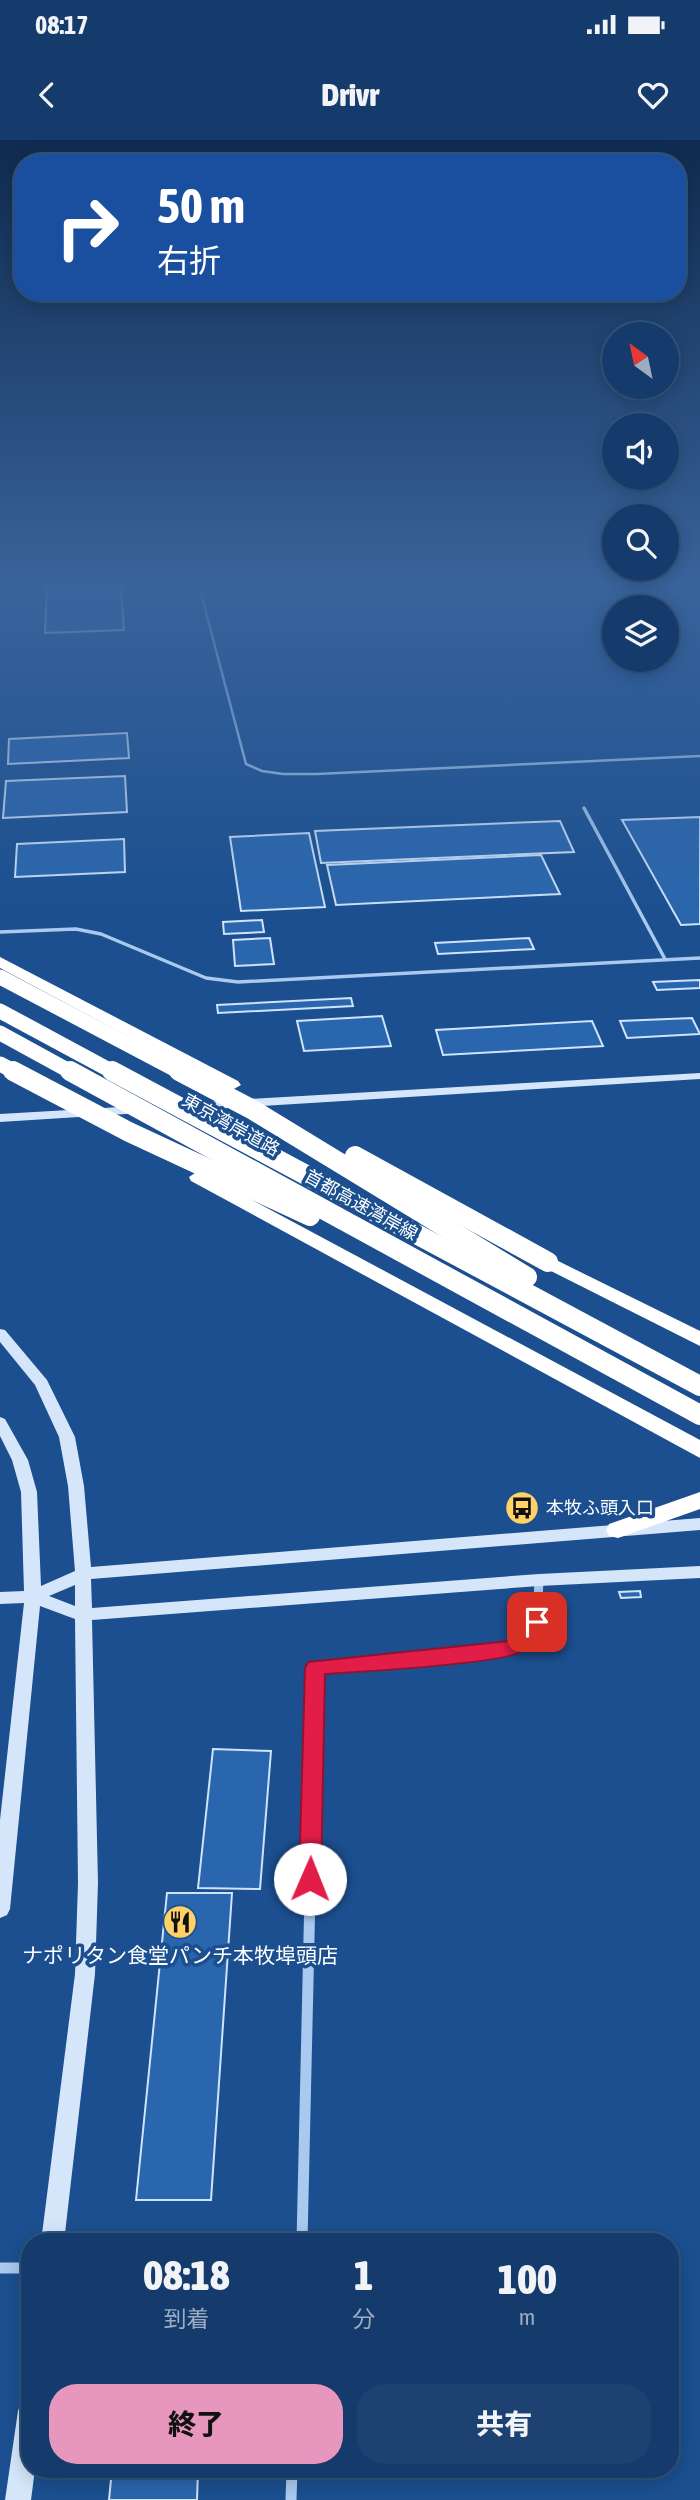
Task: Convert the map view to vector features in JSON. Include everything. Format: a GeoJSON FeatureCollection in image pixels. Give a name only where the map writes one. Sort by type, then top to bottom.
{"type":"FeatureCollection","features":[{"type":"Feature","properties":{"kind":"highway"},"geometry":{"type":"LineString","coordinates":[[0,962],[232,1085],[354,1156],[548,1262],[700,1339]]}},
{"type":"Feature","properties":{"kind":"highway"},"geometry":{"type":"LineString","coordinates":[[0,977],[253,1110],[574,1306]]}},
{"type":"Feature","properties":{"kind":"highway"},"geometry":{"type":"LineString","coordinates":[[0,984],[232,1085]]}},
{"type":"Feature","properties":{"kind":"highway","name":"首都高速湾岸線"},"geometry":{"type":"LineString","coordinates":[[0,1002],[700,1374]]}},
{"type":"Feature","properties":{"kind":"highway","name":"東京湾岸道路"},"geometry":{"type":"LineString","coordinates":[[0,1011],[700,1386]]}},
{"type":"Feature","properties":{"kind":"highway","name":"東京湾岸道路"},"geometry":{"type":"LineString","coordinates":[[0,1024],[700,1404]]}},
{"type":"Feature","properties":{"kind":"highway","name":"首都高速湾岸線"},"geometry":{"type":"LineString","coordinates":[[0,1033],[700,1415]]}},
{"type":"Feature","properties":{"kind":"highway"},"geometry":{"type":"LineString","coordinates":[[0,1052],[198,1177]]}},
{"type":"Feature","properties":{"kind":"highway"},"geometry":{"type":"LineString","coordinates":[[0,1064],[130,1132],[490,1299]]}},
{"type":"Feature","properties":{"kind":"highway"},"geometry":{"type":"LineString","coordinates":[[0,1079],[198,1177],[700,1450]]}},
{"type":"Feature","properties":{"kind":"highway"},"geometry":{"type":"LineString","coordinates":[[618,1530],[700,1500]]}},
{"type":"Feature","properties":{"kind":"street"},"geometry":{"type":"LineString","coordinates":[[0,1118],[700,1076]]}},
{"type":"Feature","properties":{"kind":"street"},"geometry":{"type":"LineString","coordinates":[[0,1332],[42,1383],[67,1437],[76,1486],[83,1574],[87,1801],[85,1974],[53,2233]]}},
{"type":"Feature","properties":{"kind":"street"},"geometry":{"type":"LineString","coordinates":[[0,1422],[20,1460],[29,1492],[33,1597],[0,1909]]}},
{"type":"Feature","properties":{"kind":"street"},"geometry":{"type":"LineString","coordinates":[[33,1597],[83,1574],[700,1524]]}},
{"type":"Feature","properties":{"kind":"street"},"geometry":{"type":"LineString","coordinates":[[0,1598],[33,1597],[82,1615],[539,1580],[700,1572]]}},
{"type":"Feature","properties":{"kind":"street"},"geometry":{"type":"LineString","coordinates":[[302,2233],[315,1668],[472,1654],[515,1647],[537,1622],[539,1580]]}},
{"type":"Feature","properties":{"kind":"street"},"geometry":{"type":"LineString","coordinates":[[0,2268],[21,2268]]}},
{"type":"Feature","properties":{"kind":"street"},"geometry":{"type":"LineString","coordinates":[[18,2500],[21,2478]]}},
{"type":"Feature","properties":{"kind":"street"},"geometry":{"type":"LineString","coordinates":[[291,2500],[292,2478]]}},
{"type":"Feature","properties":{"kind":"lane"},"geometry":{"type":"LineString","coordinates":[[228,696],[246,764],[262,771],[317,774],[700,755]]}},
{"type":"Feature","properties":{"kind":"lane"},"geometry":{"type":"LineString","coordinates":[[584,808],[665,960]]}},
{"type":"Feature","properties":{"kind":"lane"},"geometry":{"type":"LineString","coordinates":[[0,932],[76,929],[101,934],[206,978],[238,982],[700,958]]}},
{"type":"Feature","properties":{"kind":"building"},"geometry":{"type":"Polygon","coordinates":[[[127,733],[129,758],[8,764],[9,739],[127,733]]]}},
{"type":"Feature","properties":{"kind":"building"},"geometry":{"type":"Polygon","coordinates":[[[125,776],[127,812],[3,818],[6,781],[125,776]]]}},
{"type":"Feature","properties":{"kind":"building"},"geometry":{"type":"Polygon","coordinates":[[[700,817],[700,924],[681,925],[622,820],[700,817]]]}},
{"type":"Feature","properties":{"kind":"building"},"geometry":{"type":"Polygon","coordinates":[[[560,821],[574,852],[321,863],[315,831],[560,821]]]}},
{"type":"Feature","properties":{"kind":"building"},"geometry":{"type":"Polygon","coordinates":[[[309,833],[325,907],[241,911],[230,837],[309,833]]]}},
{"type":"Feature","properties":{"kind":"building"},"geometry":{"type":"Polygon","coordinates":[[[124,839],[125,872],[15,877],[17,844],[124,839]]]}},
{"type":"Feature","properties":{"kind":"building"},"geometry":{"type":"Polygon","coordinates":[[[541,855],[560,894],[336,905],[327,865],[541,855]]]}},
{"type":"Feature","properties":{"kind":"building"},"geometry":{"type":"Polygon","coordinates":[[[262,920],[264,932],[224,934],[223,922],[262,920]]]}},
{"type":"Feature","properties":{"kind":"building"},"geometry":{"type":"Polygon","coordinates":[[[270,938],[274,964],[235,966],[233,940],[270,938]]]}},
{"type":"Feature","properties":{"kind":"building"},"geometry":{"type":"Polygon","coordinates":[[[529,938],[534,949],[438,954],[435,943],[529,938]]]}},
{"type":"Feature","properties":{"kind":"building"},"geometry":{"type":"Polygon","coordinates":[[[700,980],[700,988],[657,990],[653,982],[700,980]]]}},
{"type":"Feature","properties":{"kind":"building"},"geometry":{"type":"Polygon","coordinates":[[[351,998],[353,1006],[218,1013],[217,1005],[351,998]]]}},
{"type":"Feature","properties":{"kind":"building"},"geometry":{"type":"Polygon","coordinates":[[[382,1016],[391,1046],[304,1051],[297,1021],[382,1016]]]}},
{"type":"Feature","properties":{"kind":"building"},"geometry":{"type":"Polygon","coordinates":[[[692,1018],[700,1034],[627,1038],[620,1021],[692,1018]]]}},
{"type":"Feature","properties":{"kind":"building"},"geometry":{"type":"Polygon","coordinates":[[[592,1021],[603,1046],[443,1055],[436,1030],[592,1021]]]}},
{"type":"Feature","properties":{"kind":"building"},"geometry":{"type":"Polygon","coordinates":[[[640,1591],[641,1597],[621,1598],[619,1592],[640,1591]]]}},
{"type":"Feature","properties":{"kind":"building"},"geometry":{"type":"Polygon","coordinates":[[[213,1749],[271,1751],[260,1889],[198,1888],[213,1749]]]}},
{"type":"Feature","properties":{"kind":"building"},"geometry":{"type":"Polygon","coordinates":[[[167,1893],[232,1893],[211,2200],[136,2200],[167,1893]]]}},
{"type":"Feature","properties":{"kind":"building"},"geometry":{"type":"Polygon","coordinates":[[[111,2478],[198,2478],[197,2500],[109,2500],[111,2478]]]}},
{"type":"Feature","properties":{"kind":"place","name":"本牧ふ頭入口"},"geometry":{"type":"Point","coordinates":[522,1508]}},
{"type":"Feature","properties":{"kind":"place","name":"ナポリタン食堂パンチ本牧埠頭店"},"geometry":{"type":"Point","coordinates":[180,1922]}},
{"type":"Feature","properties":{"kind":"route"},"geometry":{"type":"LineString","coordinates":[[310,1879],[315,1668],[472,1654],[515,1647],[537,1622]]}}]}
